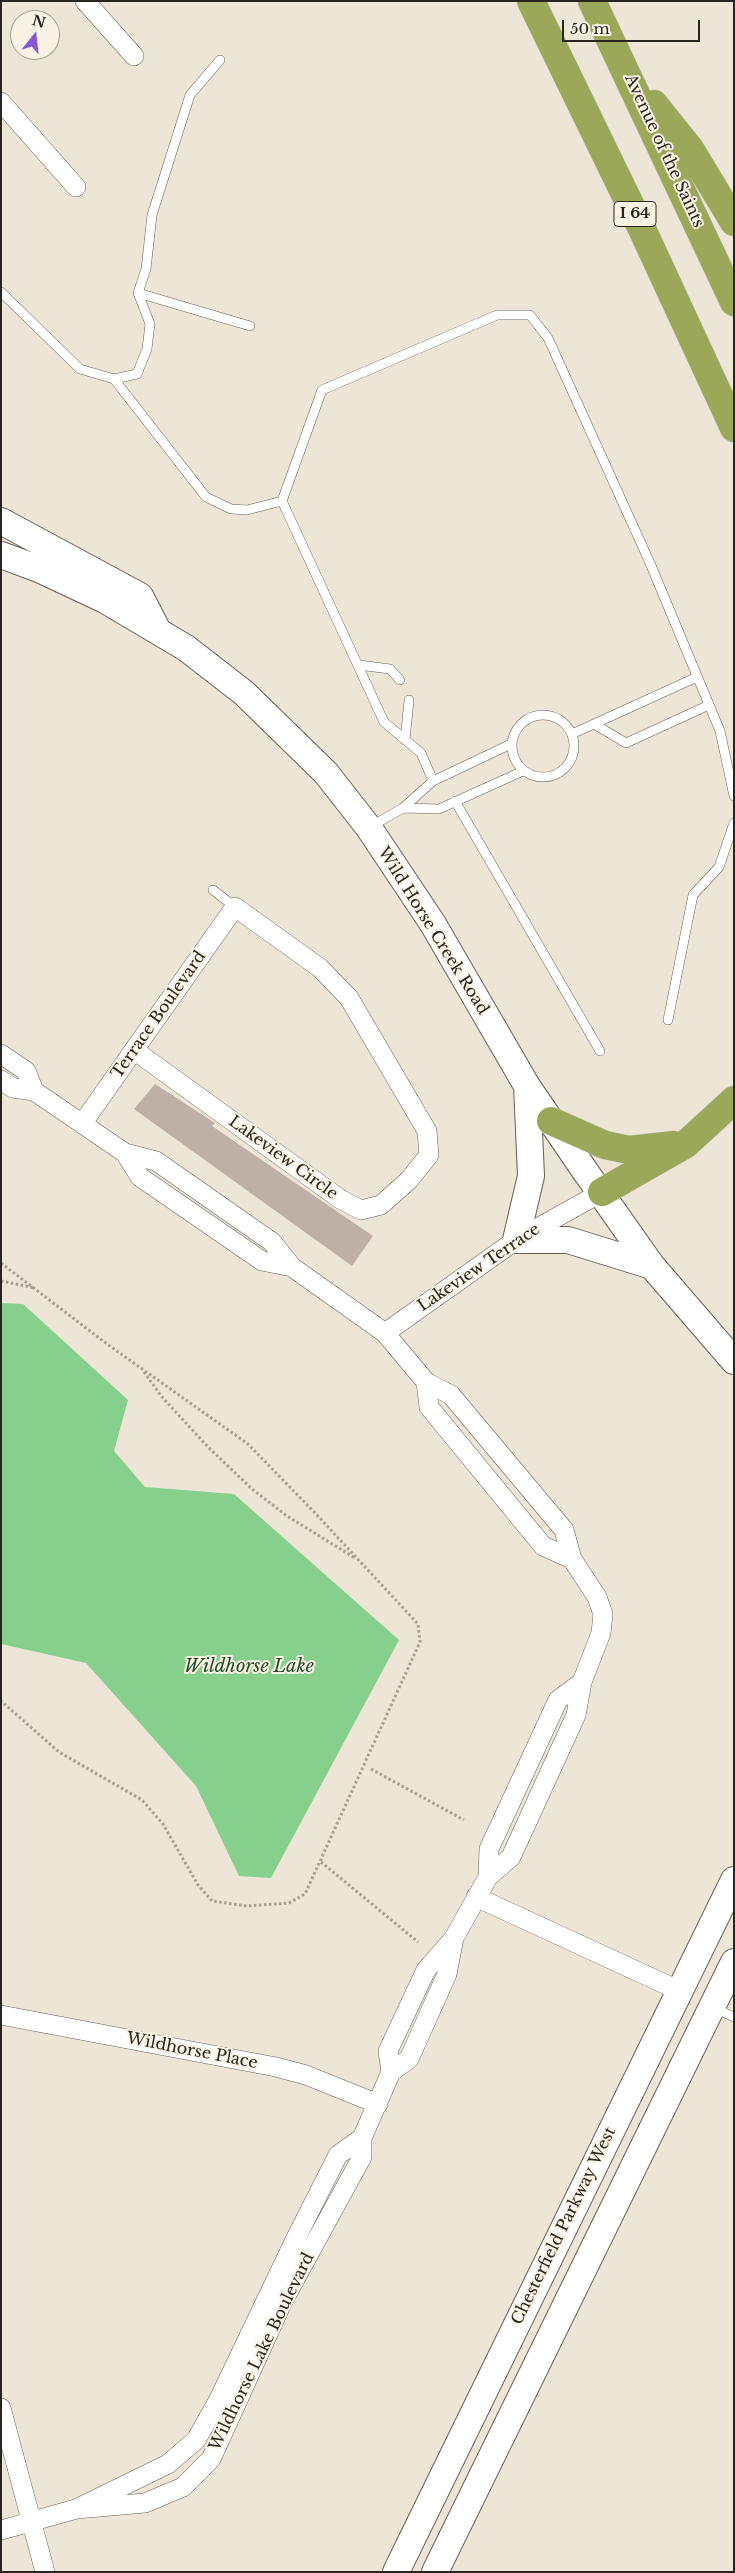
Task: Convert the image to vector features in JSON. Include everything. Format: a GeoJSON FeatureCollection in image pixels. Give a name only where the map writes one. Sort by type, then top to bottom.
{"type":"FeatureCollection","features":[{"type":"Feature","properties":{"kind":"highway","name":"I 64"},"geometry":{"type":"LineString","coordinates":[[531,1],[642,229],[734,428]]}},
{"type":"Feature","properties":{"kind":"highway","name":"Avenue of the Saints"},"geometry":{"type":"LineString","coordinates":[[592,1],[734,302]]}},
{"type":"Feature","properties":{"kind":"highway"},"geometry":{"type":"LineString","coordinates":[[624,66],[690,149],[734,222]]}},
{"type":"Feature","properties":{"kind":"highway"},"geometry":{"type":"LineString","coordinates":[[602,1192],[686,1144],[734,1100]]}},
{"type":"Feature","properties":{"kind":"highway"},"geometry":{"type":"LineString","coordinates":[[551,1121],[605,1146],[629,1150],[686,1144]]}},
{"type":"Feature","properties":{"kind":"main road"},"geometry":{"type":"LineString","coordinates":[[1,521],[140,596],[157,629]]}},
{"type":"Feature","properties":{"kind":"main road","name":"Wild Horse Creek Road"},"geometry":{"type":"LineString","coordinates":[[1,555],[39,569],[105,600],[157,629],[244,693],[287,732],[326,773],[369,828],[433,924],[527,1086],[551,1121],[652,1266],[734,1361]]}},
{"type":"Feature","properties":{"kind":"main road"},"geometry":{"type":"LineString","coordinates":[[1,569],[39,569]]}},
{"type":"Feature","properties":{"kind":"main road"},"geometry":{"type":"LineString","coordinates":[[527,1086],[532,1176],[516,1240],[568,1240],[652,1266]]}},
{"type":"Feature","properties":{"kind":"main road","name":"Chesterfield Parkway West"},"geometry":{"type":"LineString","coordinates":[[396,2572],[734,1880]]}},
{"type":"Feature","properties":{"kind":"main road"},"geometry":{"type":"LineString","coordinates":[[435,2572],[723,2012],[734,1962]]}},
{"type":"Feature","properties":{"kind":"main road"},"geometry":{"type":"LineString","coordinates":[[680,1991],[723,2012]]}},
{"type":"Feature","properties":{"kind":"street"},"geometry":{"type":"LineString","coordinates":[[84,1],[134,56]]}},
{"type":"Feature","properties":{"kind":"street"},"geometry":{"type":"LineString","coordinates":[[1,102],[76,187]]}},
{"type":"Feature","properties":{"kind":"street","name":"Terrace Boulevard"},"geometry":{"type":"LineString","coordinates":[[82,1124],[235,907]]}},
{"type":"Feature","properties":{"kind":"street","name":"Lakeview Circle"},"geometry":{"type":"LineString","coordinates":[[134,1050],[340,1199],[361,1210],[381,1205],[410,1180],[429,1155],[427,1132],[349,998],[320,968],[235,907]]}},
{"type":"Feature","properties":{"kind":"street","name":"Wildhorse Lake Boulevard"},"geometry":{"type":"LineString","coordinates":[[1,1054],[26,1071],[34,1091]]}},
{"type":"Feature","properties":{"kind":"street","name":"Wildhorse Lake Boulevard"},"geometry":{"type":"LineString","coordinates":[[1,1080],[13,1088],[34,1091],[125,1153],[156,1161],[272,1242],[292,1268],[385,1333],[426,1382],[451,1395],[564,1530],[572,1558],[597,1597],[603,1614],[601,1633],[582,1682],[576,1715],[511,1857],[488,1877],[454,1938],[447,1974],[409,2059],[391,2072],[362,2138],[362,2157],[282,2303],[211,2459],[183,2487],[145,2503],[76,2509]]}},
{"type":"Feature","properties":{"kind":"street","name":"Lakeview Terrace"},"geometry":{"type":"LineString","coordinates":[[385,1333],[516,1240],[602,1192]]}},
{"type":"Feature","properties":{"kind":"street"},"geometry":{"type":"LineString","coordinates":[[426,1382],[429,1407],[531,1531],[544,1546],[572,1558]]}},
{"type":"Feature","properties":{"kind":"street"},"geometry":{"type":"LineString","coordinates":[[476,1897],[680,1991]]}},
{"type":"Feature","properties":{"kind":"street","name":"Wildhorse Place"},"geometry":{"type":"LineString","coordinates":[[1,2015],[276,2067],[306,2076],[378,2104]]}},
{"type":"Feature","properties":{"kind":"street","name":"Wildhorse Lake Boulevard"},"geometry":{"type":"LineString","coordinates":[[1,2530],[76,2509],[168,2464],[196,2440],[218,2401],[338,2155],[362,2138]]}},
{"type":"Feature","properties":{"kind":"street"},"geometry":{"type":"LineString","coordinates":[[1,2408],[45,2572]]}},
{"type":"Feature","properties":{"kind":"lane"},"geometry":{"type":"LineString","coordinates":[[1,292],[80,369],[114,379],[136,374],[147,349],[150,324],[138,293],[146,268],[152,215],[190,95],[220,60]]}},
{"type":"Feature","properties":{"kind":"lane"},"geometry":{"type":"LineString","coordinates":[[138,293],[250,326]]}},
{"type":"Feature","properties":{"kind":"lane"},"geometry":{"type":"LineString","coordinates":[[432,781],[421,753],[384,722],[282,501],[322,390],[497,315],[530,315],[548,338],[650,563],[720,731],[734,796]]}},
{"type":"Feature","properties":{"kind":"lane"},"geometry":{"type":"LineString","coordinates":[[114,379],[206,497],[231,509],[247,510],[282,501]]}},
{"type":"Feature","properties":{"kind":"lane"},"geometry":{"type":"LineString","coordinates":[[359,666],[390,669],[400,680]]}},
{"type":"Feature","properties":{"kind":"lane"},"geometry":{"type":"LineString","coordinates":[[572,734],[697,677]]}},
{"type":"Feature","properties":{"kind":"lane"},"geometry":{"type":"LineString","coordinates":[[405,740],[409,700]]}},
{"type":"Feature","properties":{"kind":"lane"},"geometry":{"type":"LineString","coordinates":[[594,724],[626,743],[709,705]]}},
{"type":"Feature","properties":{"kind":"lane"},"geometry":{"type":"LineString","coordinates":[[537,715],[548,715],[558,719],[572,734],[573,754],[569,764],[562,771],[542,778],[532,776],[516,764],[511,744],[519,725],[537,715]]}},
{"type":"Feature","properties":{"kind":"lane"},"geometry":{"type":"LineString","coordinates":[[369,828],[403,808],[432,781],[511,744]]}},
{"type":"Feature","properties":{"kind":"lane"},"geometry":{"type":"LineString","coordinates":[[403,808],[439,809],[523,771]]}},
{"type":"Feature","properties":{"kind":"lane"},"geometry":{"type":"LineString","coordinates":[[455,801],[600,1051]]}},
{"type":"Feature","properties":{"kind":"lane"},"geometry":{"type":"LineString","coordinates":[[668,1020],[693,895],[719,867],[734,823]]}},
{"type":"Feature","properties":{"kind":"lane"},"geometry":{"type":"LineString","coordinates":[[213,890],[235,907]]}},
{"type":"Feature","properties":{"kind":"path"},"geometry":{"type":"LineString","coordinates":[[1,1263],[143,1369],[248,1444],[418,1624],[420,1642],[305,1894],[288,1903],[247,1906],[212,1901],[198,1885],[163,1824],[142,1800],[59,1752],[1,1701]]}},
{"type":"Feature","properties":{"kind":"path"},"geometry":{"type":"LineString","coordinates":[[1,1281],[38,1289]]}},
{"type":"Feature","properties":{"kind":"path"},"geometry":{"type":"LineString","coordinates":[[143,1369],[162,1397],[208,1447],[252,1490],[287,1516],[360,1561]]}},
{"type":"Feature","properties":{"kind":"path"},"geometry":{"type":"LineString","coordinates":[[372,1769],[464,1820]]}},
{"type":"Feature","properties":{"kind":"path"},"geometry":{"type":"LineString","coordinates":[[321,1862],[418,1942]]}},
{"type":"Feature","properties":{"kind":"water","name":"Wildhorse Lake"},"geometry":{"type":"Polygon","coordinates":[[[1,1303],[23,1304],[128,1400],[114,1451],[145,1487],[234,1494],[399,1640],[271,1878],[239,1876],[196,1786],[86,1663],[1,1644],[1,1303]]]}},
{"type":"Feature","properties":{"kind":"building"},"geometry":{"type":"Polygon","coordinates":[[[155,1084],[215,1123],[212,1126],[373,1236],[352,1266],[134,1109],[155,1084]]]}}]}
